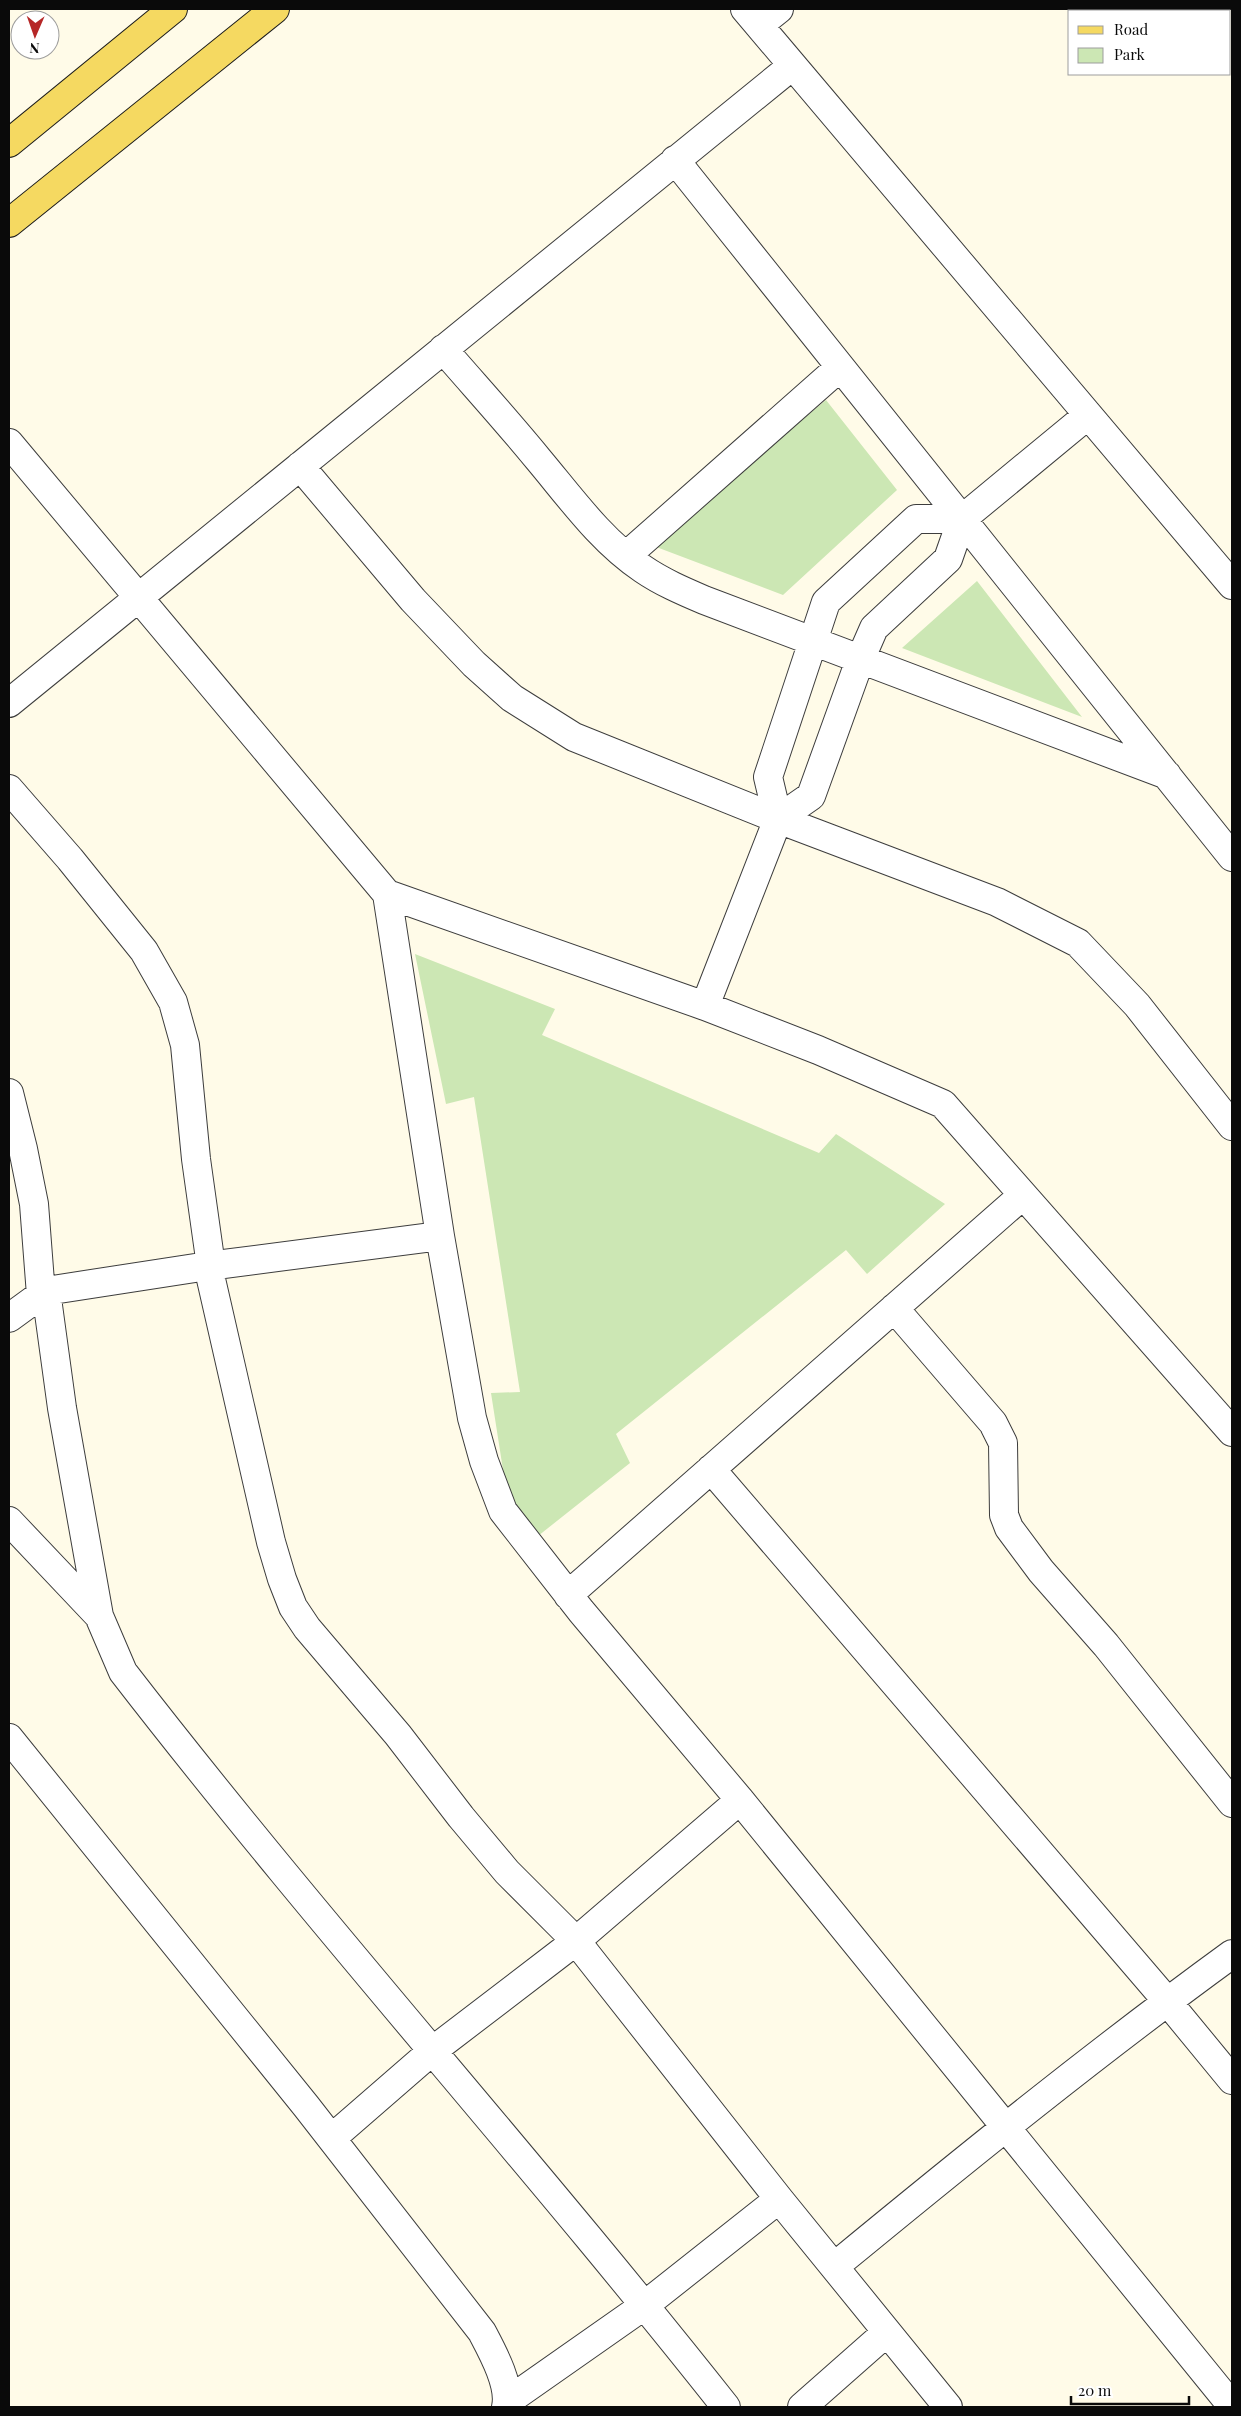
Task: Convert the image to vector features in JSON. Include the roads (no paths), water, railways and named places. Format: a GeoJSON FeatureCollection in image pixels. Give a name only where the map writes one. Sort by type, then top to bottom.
{"type":"FeatureCollection","features":[{"type":"Feature","properties":{"kind":"main road"},"geometry":{"type":"LineString","coordinates":[[9,143],[173,9]]}},
{"type":"Feature","properties":{"kind":"main road"},"geometry":{"type":"LineString","coordinates":[[9,223],[275,9]]}},
{"type":"Feature","properties":{"kind":"street"},"geometry":{"type":"LineString","coordinates":[[761,14],[792,66],[1232,585]]}},
{"type":"Feature","properties":{"kind":"street"},"geometry":{"type":"LineString","coordinates":[[9,703],[792,66]]}},
{"type":"Feature","properties":{"kind":"street"},"geometry":{"type":"LineString","coordinates":[[675,160],[1232,857]]}},
{"type":"Feature","properties":{"kind":"street"},"geometry":{"type":"LineString","coordinates":[[443,349],[509,423],[582,512],[626,556],[672,586],[860,660],[1166,775]]}},
{"type":"Feature","properties":{"kind":"street"},"geometry":{"type":"LineString","coordinates":[[626,556],[840,366]]}},
{"type":"Feature","properties":{"kind":"street"},"geometry":{"type":"LineString","coordinates":[[705,1006],[778,819],[811,796],[860,660],[874,628],[948,559],[962,519],[1088,415]]}},
{"type":"Feature","properties":{"kind":"street"},"geometry":{"type":"LineString","coordinates":[[9,443],[387,894],[705,1006],[818,1050],[943,1104],[1023,1195],[1229,1421]]}},
{"type":"Feature","properties":{"kind":"street"},"geometry":{"type":"LineString","coordinates":[[300,466],[413,600],[474,664],[512,698],[574,737],[778,819],[997,902],[1078,943],[1137,1005],[1232,1126]]}},
{"type":"Feature","properties":{"kind":"street"},"geometry":{"type":"LineString","coordinates":[[778,819],[768,777],[826,602],[916,519],[962,519]]}},
{"type":"Feature","properties":{"kind":"street"},"geometry":{"type":"LineString","coordinates":[[9,789],[70,859],[144,951],[173,1002],[185,1046],[196,1159],[210,1266],[271,1542],[293,1607],[313,1635],[398,1735],[461,1817],[502,1865],[576,1941],[779,2199],[948,2407]]}},
{"type":"Feature","properties":{"kind":"street"},"geometry":{"type":"LineString","coordinates":[[387,894],[440,1236],[472,1418],[484,1461],[503,1511],[568,1595],[740,1800],[1232,2406]]}},
{"type":"Feature","properties":{"kind":"street"},"geometry":{"type":"LineString","coordinates":[[9,1093],[34,1204],[43,1293],[99,1616],[123,1672],[431,2052],[645,2305],[726,2407]]}},
{"type":"Feature","properties":{"kind":"street"},"geometry":{"type":"LineString","coordinates":[[568,1595],[1023,1195]]}},
{"type":"Feature","properties":{"kind":"street"},"geometry":{"type":"LineString","coordinates":[[9,1318],[43,1293],[210,1266],[440,1236]]}},
{"type":"Feature","properties":{"kind":"street"},"geometry":{"type":"LineString","coordinates":[[894,1308],[992,1423],[1003,1443],[1005,1466],[1004,1515],[1009,1528],[1042,1571],[1106,1644],[1232,1803]]}},
{"type":"Feature","properties":{"kind":"street"},"geometry":{"type":"LineString","coordinates":[[711,1468],[1167,2001],[1232,2080]]}},
{"type":"Feature","properties":{"kind":"street"},"geometry":{"type":"LineString","coordinates":[[9,1521],[99,1616]]}},
{"type":"Feature","properties":{"kind":"street"},"geometry":{"type":"LineString","coordinates":[[9,1738],[332,2138],[482,2332],[500,2367],[507,2404],[645,2305],[779,2199]]}},
{"type":"Feature","properties":{"kind":"street"},"geometry":{"type":"LineString","coordinates":[[332,2138],[431,2052],[576,1941],[740,1800]]}},
{"type":"Feature","properties":{"kind":"street"},"geometry":{"type":"LineString","coordinates":[[835,2266],[1004,2127],[1167,2001],[1232,1954]]}},
{"type":"Feature","properties":{"kind":"street"},"geometry":{"type":"LineString","coordinates":[[802,2407],[887,2332]]}}]}
